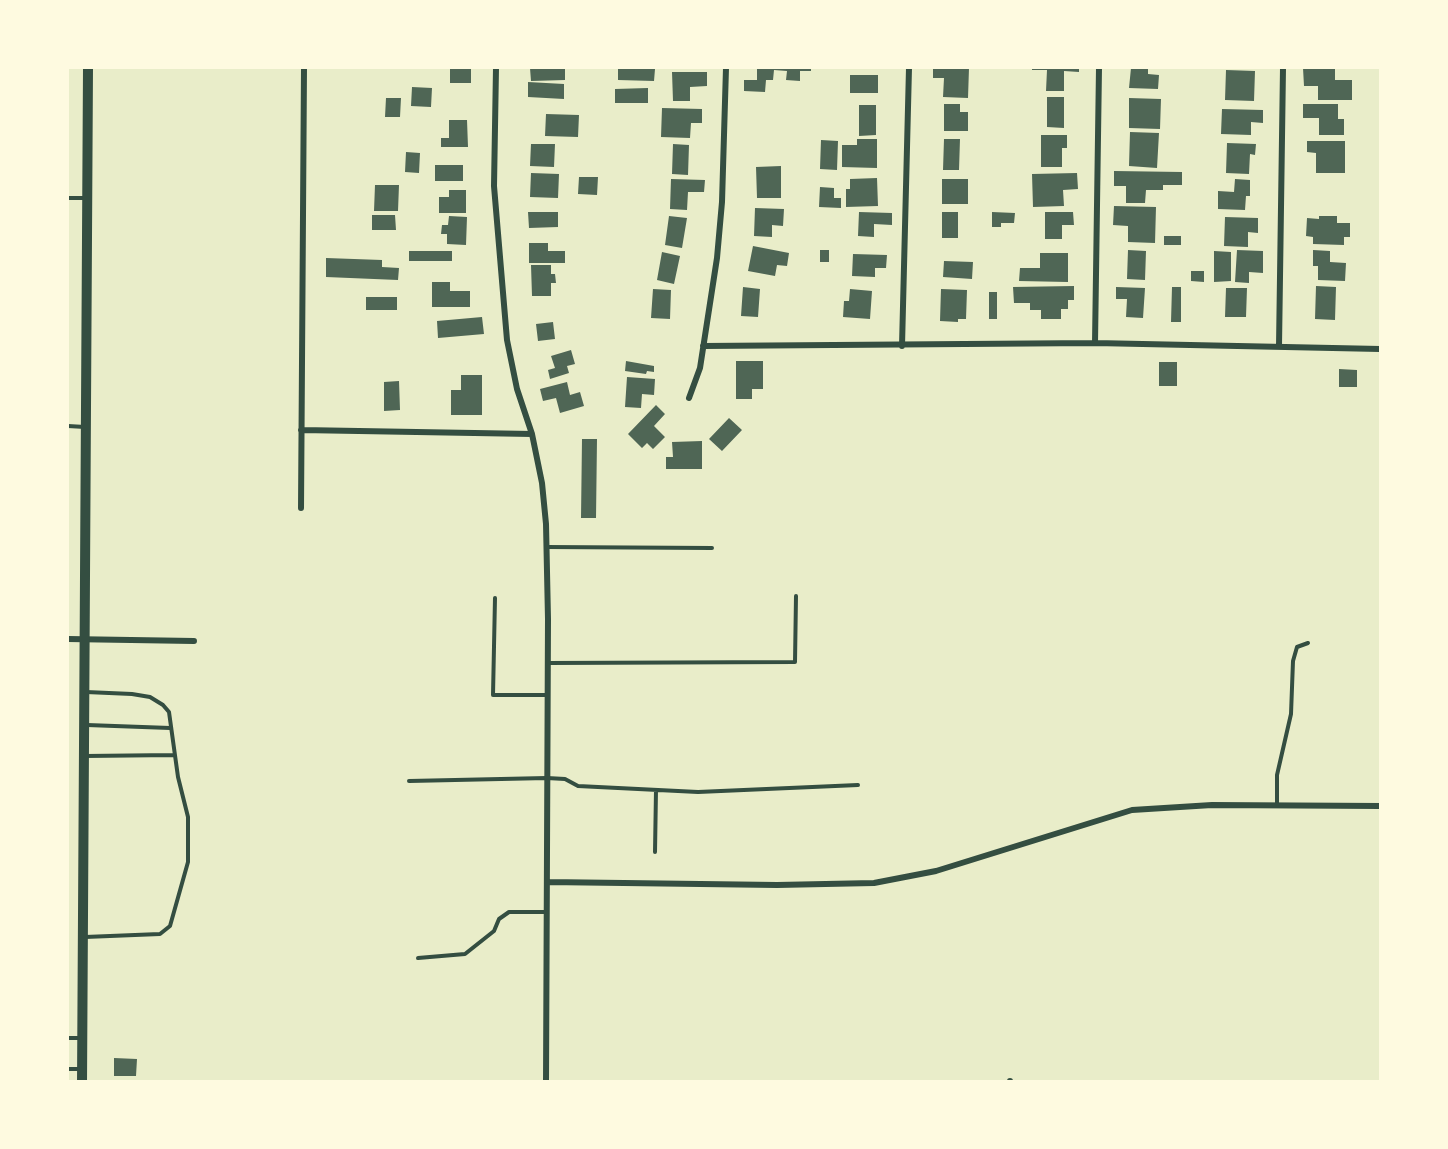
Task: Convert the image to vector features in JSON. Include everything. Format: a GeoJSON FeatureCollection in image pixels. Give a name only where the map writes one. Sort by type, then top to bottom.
{"type":"FeatureCollection","features":[{"type":"Feature","properties":{"kind":"main road"},"geometry":{"type":"LineString","coordinates":[[82,1082],[88,68]]}},
{"type":"Feature","properties":{"kind":"street"},"geometry":{"type":"LineString","coordinates":[[301,508],[304,68]]}},
{"type":"Feature","properties":{"kind":"street"},"geometry":{"type":"LineString","coordinates":[[496,68],[494,186],[507,340],[517,389],[532,434],[542,483],[546,547],[548,663],[546,1082]]}},
{"type":"Feature","properties":{"kind":"street"},"geometry":{"type":"LineString","coordinates":[[689,398],[700,368],[717,258],[722,202],[726,68]]}},
{"type":"Feature","properties":{"kind":"street"},"geometry":{"type":"LineString","coordinates":[[902,346],[909,68]]}},
{"type":"Feature","properties":{"kind":"street"},"geometry":{"type":"LineString","coordinates":[[1095,343],[1100,68]]}},
{"type":"Feature","properties":{"kind":"street"},"geometry":{"type":"LineString","coordinates":[[1279,346],[1283,68]]}},
{"type":"Feature","properties":{"kind":"street"},"geometry":{"type":"LineString","coordinates":[[703,346],[1095,343],[1380,349]]}},
{"type":"Feature","properties":{"kind":"street"},"geometry":{"type":"LineString","coordinates":[[301,430],[532,434]]}},
{"type":"Feature","properties":{"kind":"street"},"geometry":{"type":"LineString","coordinates":[[68,639],[194,640]]}},
{"type":"Feature","properties":{"kind":"street"},"geometry":{"type":"LineString","coordinates":[[547,882],[766,885],[874,882],[936,871],[1132,810],[1212,805],[1380,806]]}},
{"type":"Feature","properties":{"kind":"lane"},"geometry":{"type":"LineString","coordinates":[[68,198],[87,198]]}},
{"type":"Feature","properties":{"kind":"lane"},"geometry":{"type":"LineString","coordinates":[[68,426],[86,426]]}},
{"type":"Feature","properties":{"kind":"lane"},"geometry":{"type":"LineString","coordinates":[[546,547],[712,548]]}},
{"type":"Feature","properties":{"kind":"lane"},"geometry":{"type":"LineString","coordinates":[[548,663],[795,662],[796,596]]}},
{"type":"Feature","properties":{"kind":"lane"},"geometry":{"type":"LineString","coordinates":[[495,598],[493,695],[548,695]]}},
{"type":"Feature","properties":{"kind":"lane"},"geometry":{"type":"LineString","coordinates":[[1277,805],[1277,775],[1292,714],[1293,661],[1297,647],[1308,643]]}},
{"type":"Feature","properties":{"kind":"lane"},"geometry":{"type":"LineString","coordinates":[[84,937],[160,934],[170,926],[188,862],[188,817],[174,755],[169,712],[150,697],[85,692]]}},
{"type":"Feature","properties":{"kind":"lane"},"geometry":{"type":"LineString","coordinates":[[85,725],[170,728]]}},
{"type":"Feature","properties":{"kind":"lane"},"geometry":{"type":"LineString","coordinates":[[85,756],[174,755]]}},
{"type":"Feature","properties":{"kind":"lane"},"geometry":{"type":"LineString","coordinates":[[409,781],[547,778],[566,779],[578,786],[698,792],[858,785]]}},
{"type":"Feature","properties":{"kind":"lane"},"geometry":{"type":"LineString","coordinates":[[655,852],[656,790]]}},
{"type":"Feature","properties":{"kind":"lane"},"geometry":{"type":"LineString","coordinates":[[418,958],[465,954],[494,931],[499,919],[508,912],[547,912]]}},
{"type":"Feature","properties":{"kind":"lane"},"geometry":{"type":"LineString","coordinates":[[68,1038],[82,1038]]}},
{"type":"Feature","properties":{"kind":"lane"},"geometry":{"type":"LineString","coordinates":[[68,1069],[82,1069]]}},
{"type":"Feature","properties":{"kind":"building"},"geometry":{"type":"Polygon","coordinates":[[[450,68],[471,68],[471,83],[450,83],[450,68]]]}},
{"type":"Feature","properties":{"kind":"building"},"geometry":{"type":"Polygon","coordinates":[[[530,68],[565,68],[565,80],[531,81],[530,68]]]}},
{"type":"Feature","properties":{"kind":"building"},"geometry":{"type":"Polygon","coordinates":[[[618,68],[655,69],[654,81],[618,80],[618,68]]]}},
{"type":"Feature","properties":{"kind":"building"},"geometry":{"type":"Polygon","coordinates":[[[757,68],[811,68],[811,71],[800,71],[800,81],[786,80],[787,71],[774,70],[773,80],[766,80],[765,92],[744,91],[744,80],[757,80],[757,68]]]}},
{"type":"Feature","properties":{"kind":"building"},"geometry":{"type":"Polygon","coordinates":[[[933,68],[969,68],[968,98],[943,97],[944,78],[933,78],[933,68]]]}},
{"type":"Feature","properties":{"kind":"building"},"geometry":{"type":"Polygon","coordinates":[[[1032,68],[1079,68],[1079,72],[1064,71],[1064,91],[1046,91],[1047,70],[1032,70],[1032,68]]]}},
{"type":"Feature","properties":{"kind":"building"},"geometry":{"type":"Polygon","coordinates":[[[1131,68],[1148,68],[1148,74],[1159,75],[1158,89],[1129,88],[1131,68]]]}},
{"type":"Feature","properties":{"kind":"building"},"geometry":{"type":"Polygon","coordinates":[[[1303,68],[1335,68],[1335,80],[1352,80],[1352,100],[1318,100],[1318,86],[1304,86],[1303,68]]]}},
{"type":"Feature","properties":{"kind":"building"},"geometry":{"type":"Polygon","coordinates":[[[1226,70],[1255,71],[1254,101],[1225,100],[1226,70]]]}},
{"type":"Feature","properties":{"kind":"building"},"geometry":{"type":"Polygon","coordinates":[[[672,72],[707,72],[707,86],[690,87],[690,101],[673,101],[672,72]]]}},
{"type":"Feature","properties":{"kind":"building"},"geometry":{"type":"Polygon","coordinates":[[[850,75],[878,75],[878,93],[850,93],[850,75]]]}},
{"type":"Feature","properties":{"kind":"building"},"geometry":{"type":"Polygon","coordinates":[[[528,82],[564,84],[564,99],[528,97],[528,82]]]}},
{"type":"Feature","properties":{"kind":"building"},"geometry":{"type":"Polygon","coordinates":[[[412,87],[432,88],[431,107],[411,106],[412,87]]]}},
{"type":"Feature","properties":{"kind":"building"},"geometry":{"type":"Polygon","coordinates":[[[648,88],[648,103],[615,103],[615,89],[648,88]]]}},
{"type":"Feature","properties":{"kind":"building"},"geometry":{"type":"Polygon","coordinates":[[[1047,97],[1064,97],[1064,128],[1047,127],[1047,97]]]}},
{"type":"Feature","properties":{"kind":"building"},"geometry":{"type":"Polygon","coordinates":[[[386,98],[401,98],[400,117],[385,117],[386,98]]]}},
{"type":"Feature","properties":{"kind":"building"},"geometry":{"type":"Polygon","coordinates":[[[1129,98],[1161,99],[1160,129],[1129,128],[1129,98]]]}},
{"type":"Feature","properties":{"kind":"building"},"geometry":{"type":"Polygon","coordinates":[[[944,104],[960,104],[960,112],[968,112],[968,131],[944,131],[944,104]]]}},
{"type":"Feature","properties":{"kind":"building"},"geometry":{"type":"Polygon","coordinates":[[[1303,104],[1338,104],[1338,119],[1344,119],[1344,135],[1319,135],[1319,118],[1303,118],[1303,104]]]}},
{"type":"Feature","properties":{"kind":"building"},"geometry":{"type":"Polygon","coordinates":[[[859,105],[876,105],[876,135],[859,136],[859,105]]]}},
{"type":"Feature","properties":{"kind":"building"},"geometry":{"type":"Polygon","coordinates":[[[662,108],[702,109],[702,123],[691,123],[690,138],[661,137],[662,108]]]}},
{"type":"Feature","properties":{"kind":"building"},"geometry":{"type":"Polygon","coordinates":[[[1222,109],[1263,110],[1263,123],[1251,122],[1251,135],[1221,134],[1222,109]]]}},
{"type":"Feature","properties":{"kind":"building"},"geometry":{"type":"Polygon","coordinates":[[[546,114],[579,115],[578,137],[545,136],[546,114]]]}},
{"type":"Feature","properties":{"kind":"building"},"geometry":{"type":"Polygon","coordinates":[[[449,120],[467,120],[468,147],[441,147],[441,138],[449,138],[449,120]]]}},
{"type":"Feature","properties":{"kind":"building"},"geometry":{"type":"Polygon","coordinates":[[[1130,132],[1159,133],[1157,168],[1129,166],[1130,132]]]}},
{"type":"Feature","properties":{"kind":"building"},"geometry":{"type":"Polygon","coordinates":[[[1041,135],[1067,135],[1067,148],[1062,148],[1062,167],[1041,167],[1041,135]]]}},
{"type":"Feature","properties":{"kind":"building"},"geometry":{"type":"Polygon","coordinates":[[[857,139],[877,139],[877,168],[842,167],[842,145],[857,145],[857,139]]]}},
{"type":"Feature","properties":{"kind":"building"},"geometry":{"type":"Polygon","coordinates":[[[944,139],[960,139],[959,170],[943,170],[944,139]]]}},
{"type":"Feature","properties":{"kind":"building"},"geometry":{"type":"Polygon","coordinates":[[[821,140],[838,141],[837,170],[820,169],[821,140]]]}},
{"type":"Feature","properties":{"kind":"building"},"geometry":{"type":"Polygon","coordinates":[[[1307,141],[1345,141],[1345,173],[1316,173],[1316,153],[1307,152],[1307,141]]]}},
{"type":"Feature","properties":{"kind":"building"},"geometry":{"type":"Polygon","coordinates":[[[1227,143],[1256,144],[1255,155],[1250,154],[1249,174],[1226,173],[1227,143]]]}},
{"type":"Feature","properties":{"kind":"building"},"geometry":{"type":"Polygon","coordinates":[[[531,144],[555,144],[554,167],[530,166],[531,144]]]}},
{"type":"Feature","properties":{"kind":"building"},"geometry":{"type":"Polygon","coordinates":[[[673,144],[689,145],[688,175],[672,174],[673,144]]]}},
{"type":"Feature","properties":{"kind":"building"},"geometry":{"type":"Polygon","coordinates":[[[406,152],[420,153],[419,173],[405,172],[406,152]]]}},
{"type":"Feature","properties":{"kind":"building"},"geometry":{"type":"Polygon","coordinates":[[[435,165],[463,165],[463,181],[435,181],[435,165]]]}},
{"type":"Feature","properties":{"kind":"building"},"geometry":{"type":"Polygon","coordinates":[[[781,166],[781,198],[757,198],[756,167],[781,166]]]}},
{"type":"Feature","properties":{"kind":"building"},"geometry":{"type":"Polygon","coordinates":[[[1114,171],[1182,172],[1182,185],[1163,185],[1163,190],[1146,190],[1145,203],[1126,203],[1126,186],[1114,186],[1114,171]]]}},
{"type":"Feature","properties":{"kind":"building"},"geometry":{"type":"Polygon","coordinates":[[[531,173],[559,174],[558,198],[530,197],[531,173]]]}},
{"type":"Feature","properties":{"kind":"building"},"geometry":{"type":"Polygon","coordinates":[[[1077,173],[1078,189],[1063,190],[1064,206],[1033,207],[1032,174],[1077,173]]]}},
{"type":"Feature","properties":{"kind":"building"},"geometry":{"type":"Polygon","coordinates":[[[579,177],[598,177],[597,195],[578,194],[579,177]]]}},
{"type":"Feature","properties":{"kind":"building"},"geometry":{"type":"Polygon","coordinates":[[[877,178],[878,206],[846,207],[846,189],[850,189],[850,179],[877,178]]]}},
{"type":"Feature","properties":{"kind":"building"},"geometry":{"type":"Polygon","coordinates":[[[671,179],[705,180],[704,192],[688,192],[687,210],[670,209],[671,179]]]}},
{"type":"Feature","properties":{"kind":"building"},"geometry":{"type":"Polygon","coordinates":[[[942,179],[968,179],[968,204],[942,204],[942,179]]]}},
{"type":"Feature","properties":{"kind":"building"},"geometry":{"type":"Polygon","coordinates":[[[1235,179],[1250,180],[1250,196],[1246,196],[1245,210],[1218,209],[1218,191],[1234,192],[1235,179]]]}},
{"type":"Feature","properties":{"kind":"building"},"geometry":{"type":"Polygon","coordinates":[[[375,185],[399,185],[398,211],[374,211],[375,185]]]}},
{"type":"Feature","properties":{"kind":"building"},"geometry":{"type":"Polygon","coordinates":[[[820,187],[834,188],[834,198],[841,198],[841,208],[819,207],[820,187]]]}},
{"type":"Feature","properties":{"kind":"building"},"geometry":{"type":"Polygon","coordinates":[[[449,190],[466,190],[466,213],[439,213],[439,197],[449,197],[449,190]]]}},
{"type":"Feature","properties":{"kind":"building"},"geometry":{"type":"Polygon","coordinates":[[[1114,206],[1156,207],[1155,243],[1128,242],[1128,226],[1113,225],[1114,206]]]}},
{"type":"Feature","properties":{"kind":"building"},"geometry":{"type":"Polygon","coordinates":[[[755,208],[784,209],[783,226],[772,225],[772,237],[754,236],[755,208]]]}},
{"type":"Feature","properties":{"kind":"building"},"geometry":{"type":"Polygon","coordinates":[[[528,212],[558,212],[558,227],[529,228],[528,212]]]}},
{"type":"Feature","properties":{"kind":"building"},"geometry":{"type":"Polygon","coordinates":[[[859,212],[892,213],[892,225],[874,224],[874,237],[858,236],[859,212]]]}},
{"type":"Feature","properties":{"kind":"building"},"geometry":{"type":"Polygon","coordinates":[[[942,212],[958,212],[958,238],[942,238],[942,212]]]}},
{"type":"Feature","properties":{"kind":"building"},"geometry":{"type":"Polygon","coordinates":[[[992,212],[1015,213],[1014,223],[1001,223],[1001,227],[992,227],[992,212]]]}},
{"type":"Feature","properties":{"kind":"building"},"geometry":{"type":"Polygon","coordinates":[[[1045,212],[1073,212],[1074,225],[1062,225],[1062,239],[1045,239],[1045,212]]]}},
{"type":"Feature","properties":{"kind":"building"},"geometry":{"type":"Polygon","coordinates":[[[372,215],[395,215],[396,230],[372,230],[372,215]]]}},
{"type":"Feature","properties":{"kind":"building"},"geometry":{"type":"Polygon","coordinates":[[[449,216],[467,217],[466,245],[447,244],[447,234],[441,234],[442,225],[448,225],[449,216]]]}},
{"type":"Feature","properties":{"kind":"building"},"geometry":{"type":"Polygon","coordinates":[[[669,216],[687,218],[682,248],[665,245],[669,216]]]}},
{"type":"Feature","properties":{"kind":"building"},"geometry":{"type":"Polygon","coordinates":[[[1319,216],[1337,216],[1337,223],[1350,223],[1350,237],[1344,237],[1344,245],[1313,244],[1313,237],[1306,236],[1307,218],[1319,219],[1319,216]]]}},
{"type":"Feature","properties":{"kind":"building"},"geometry":{"type":"Polygon","coordinates":[[[1225,217],[1258,218],[1258,233],[1248,232],[1248,247],[1224,246],[1225,217]]]}},
{"type":"Feature","properties":{"kind":"building"},"geometry":{"type":"Polygon","coordinates":[[[1164,236],[1181,236],[1181,245],[1164,245],[1164,236]]]}},
{"type":"Feature","properties":{"kind":"building"},"geometry":{"type":"Polygon","coordinates":[[[529,243],[548,243],[548,251],[565,251],[565,263],[529,263],[529,243]]]}},
{"type":"Feature","properties":{"kind":"building"},"geometry":{"type":"Polygon","coordinates":[[[753,246],[789,253],[787,266],[777,265],[775,276],[748,271],[753,246]]]}},
{"type":"Feature","properties":{"kind":"building"},"geometry":{"type":"Polygon","coordinates":[[[820,250],[829,250],[829,262],[820,262],[820,250]]]}},
{"type":"Feature","properties":{"kind":"building"},"geometry":{"type":"Polygon","coordinates":[[[1128,250],[1146,251],[1145,280],[1127,279],[1128,250]]]}},
{"type":"Feature","properties":{"kind":"building"},"geometry":{"type":"Polygon","coordinates":[[[1237,250],[1263,251],[1263,273],[1249,272],[1249,283],[1235,282],[1237,250]]]}},
{"type":"Feature","properties":{"kind":"building"},"geometry":{"type":"Polygon","coordinates":[[[1313,250],[1330,251],[1330,262],[1346,263],[1345,281],[1318,280],[1318,266],[1313,266],[1313,250]]]}},
{"type":"Feature","properties":{"kind":"building"},"geometry":{"type":"Polygon","coordinates":[[[409,251],[452,251],[452,261],[409,261],[409,251]]]}},
{"type":"Feature","properties":{"kind":"building"},"geometry":{"type":"Polygon","coordinates":[[[1214,251],[1231,252],[1231,281],[1214,282],[1214,251]]]}},
{"type":"Feature","properties":{"kind":"building"},"geometry":{"type":"Polygon","coordinates":[[[662,252],[680,256],[674,284],[657,280],[662,252]]]}},
{"type":"Feature","properties":{"kind":"building"},"geometry":{"type":"Polygon","coordinates":[[[1040,253],[1068,253],[1068,282],[1019,281],[1020,268],[1040,268],[1040,253]]]}},
{"type":"Feature","properties":{"kind":"building"},"geometry":{"type":"Polygon","coordinates":[[[853,254],[887,255],[886,268],[875,268],[875,277],[852,276],[853,254]]]}},
{"type":"Feature","properties":{"kind":"building"},"geometry":{"type":"Polygon","coordinates":[[[326,258],[382,260],[382,267],[399,268],[398,280],[326,277],[326,258]]]}},
{"type":"Feature","properties":{"kind":"building"},"geometry":{"type":"Polygon","coordinates":[[[944,261],[973,262],[972,279],[943,277],[944,261]]]}},
{"type":"Feature","properties":{"kind":"building"},"geometry":{"type":"Polygon","coordinates":[[[531,265],[551,265],[551,274],[555,274],[556,283],[551,283],[551,296],[532,296],[531,265]]]}},
{"type":"Feature","properties":{"kind":"building"},"geometry":{"type":"Polygon","coordinates":[[[1191,271],[1204,271],[1204,282],[1191,281],[1191,271]]]}},
{"type":"Feature","properties":{"kind":"building"},"geometry":{"type":"Polygon","coordinates":[[[432,282],[450,282],[450,291],[470,291],[470,307],[432,307],[432,282]]]}},
{"type":"Feature","properties":{"kind":"building"},"geometry":{"type":"Polygon","coordinates":[[[1074,286],[1074,300],[1068,300],[1068,309],[1061,309],[1061,319],[1041,319],[1041,310],[1030,310],[1030,303],[1014,303],[1013,287],[1074,286]]]}},
{"type":"Feature","properties":{"kind":"building"},"geometry":{"type":"Polygon","coordinates":[[[1316,286],[1336,287],[1335,320],[1315,319],[1316,286]]]}},
{"type":"Feature","properties":{"kind":"building"},"geometry":{"type":"Polygon","coordinates":[[[743,287],[760,289],[758,317],[741,316],[743,287]]]}},
{"type":"Feature","properties":{"kind":"building"},"geometry":{"type":"Polygon","coordinates":[[[1116,287],[1145,288],[1143,318],[1126,317],[1127,299],[1116,299],[1116,287]]]}},
{"type":"Feature","properties":{"kind":"building"},"geometry":{"type":"Polygon","coordinates":[[[1172,287],[1181,287],[1181,322],[1171,322],[1172,287]]]}},
{"type":"Feature","properties":{"kind":"building"},"geometry":{"type":"Polygon","coordinates":[[[1226,288],[1247,288],[1246,317],[1225,317],[1226,288]]]}},
{"type":"Feature","properties":{"kind":"building"},"geometry":{"type":"Polygon","coordinates":[[[653,289],[671,290],[670,319],[651,318],[653,289]]]}},
{"type":"Feature","properties":{"kind":"building"},"geometry":{"type":"Polygon","coordinates":[[[850,289],[872,291],[870,319],[843,317],[844,301],[849,301],[850,289]]]}},
{"type":"Feature","properties":{"kind":"building"},"geometry":{"type":"Polygon","coordinates":[[[941,289],[967,290],[966,319],[958,319],[958,322],[940,321],[941,289]]]}},
{"type":"Feature","properties":{"kind":"building"},"geometry":{"type":"Polygon","coordinates":[[[989,292],[997,292],[997,319],[989,319],[989,292]]]}},
{"type":"Feature","properties":{"kind":"building"},"geometry":{"type":"Polygon","coordinates":[[[366,297],[397,297],[397,310],[366,310],[366,297]]]}},
{"type":"Feature","properties":{"kind":"building"},"geometry":{"type":"Polygon","coordinates":[[[482,317],[484,334],[438,338],[437,321],[482,317]]]}},
{"type":"Feature","properties":{"kind":"building"},"geometry":{"type":"Polygon","coordinates":[[[553,322],[555,339],[538,341],[536,324],[553,322]]]}},
{"type":"Feature","properties":{"kind":"building"},"geometry":{"type":"Polygon","coordinates":[[[571,350],[575,364],[567,366],[569,373],[550,379],[548,370],[555,368],[551,356],[571,350]]]}},
{"type":"Feature","properties":{"kind":"building"},"geometry":{"type":"Polygon","coordinates":[[[626,361],[654,366],[654,372],[647,371],[646,374],[625,371],[626,361]]]}},
{"type":"Feature","properties":{"kind":"building"},"geometry":{"type":"Polygon","coordinates":[[[736,361],[763,361],[763,389],[752,389],[752,399],[736,399],[736,361]]]}},
{"type":"Feature","properties":{"kind":"building"},"geometry":{"type":"Polygon","coordinates":[[[1159,362],[1177,362],[1177,386],[1159,386],[1159,362]]]}},
{"type":"Feature","properties":{"kind":"building"},"geometry":{"type":"Polygon","coordinates":[[[1339,369],[1357,370],[1357,387],[1339,387],[1339,369]]]}},
{"type":"Feature","properties":{"kind":"building"},"geometry":{"type":"Polygon","coordinates":[[[461,375],[482,375],[482,415],[451,415],[451,390],[461,390],[461,375]]]}},
{"type":"Feature","properties":{"kind":"building"},"geometry":{"type":"Polygon","coordinates":[[[627,377],[655,379],[654,395],[642,394],[641,408],[625,407],[627,377]]]}},
{"type":"Feature","properties":{"kind":"building"},"geometry":{"type":"Polygon","coordinates":[[[399,381],[400,410],[384,411],[384,382],[399,381]]]}},
{"type":"Feature","properties":{"kind":"building"},"geometry":{"type":"Polygon","coordinates":[[[567,382],[570,395],[580,392],[584,406],[560,413],[556,398],[543,401],[540,389],[567,382]]]}},
{"type":"Feature","properties":{"kind":"building"},"geometry":{"type":"Polygon","coordinates":[[[656,405],[665,414],[654,426],[665,437],[653,449],[647,443],[642,448],[628,434],[656,405]]]}},
{"type":"Feature","properties":{"kind":"building"},"geometry":{"type":"Polygon","coordinates":[[[729,418],[742,430],[722,451],[709,439],[729,418]]]}},
{"type":"Feature","properties":{"kind":"building"},"geometry":{"type":"Polygon","coordinates":[[[582,439],[597,439],[596,518],[581,518],[582,439]]]}},
{"type":"Feature","properties":{"kind":"building"},"geometry":{"type":"Polygon","coordinates":[[[702,441],[702,469],[666,469],[666,457],[673,457],[672,442],[702,441]]]}},
{"type":"Feature","properties":{"kind":"building"},"geometry":{"type":"Polygon","coordinates":[[[114,1058],[137,1059],[136,1076],[114,1076],[114,1058]]]}}]}
